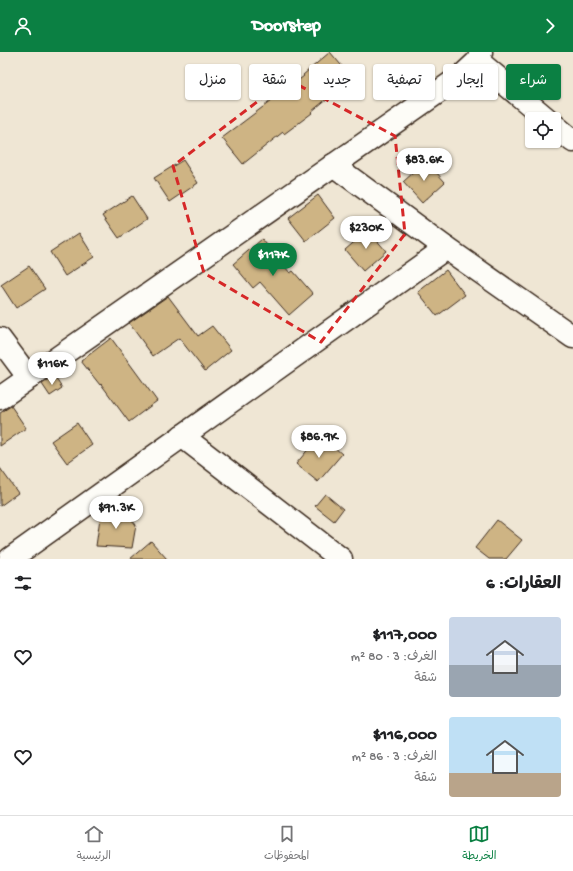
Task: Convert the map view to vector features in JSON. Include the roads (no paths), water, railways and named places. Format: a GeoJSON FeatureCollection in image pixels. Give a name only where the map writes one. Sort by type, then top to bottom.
{"type":"FeatureCollection","features":[{"type":"Feature","properties":{"kind":"street"},"geometry":{"type":"LineString","coordinates":[[0,398],[464,74],[479,56],[539,112]]}},
{"type":"Feature","properties":{"kind":"street"},"geometry":{"type":"LineString","coordinates":[[561,131],[573,141]]}},
{"type":"Feature","properties":{"kind":"street"},"geometry":{"type":"LineString","coordinates":[[333,165],[446,248],[573,337]]}},
{"type":"Feature","properties":{"kind":"street"},"geometry":{"type":"LineString","coordinates":[[10,559],[446,248]]}},
{"type":"Feature","properties":{"kind":"street"},"geometry":{"type":"LineString","coordinates":[[0,339],[29,378]]}},
{"type":"Feature","properties":{"kind":"street"},"geometry":{"type":"LineString","coordinates":[[182,436],[341,559]]}},
{"type":"Feature","properties":{"kind":"street"},"geometry":{"type":"LineString","coordinates":[[0,553],[5,559]]}}]}
